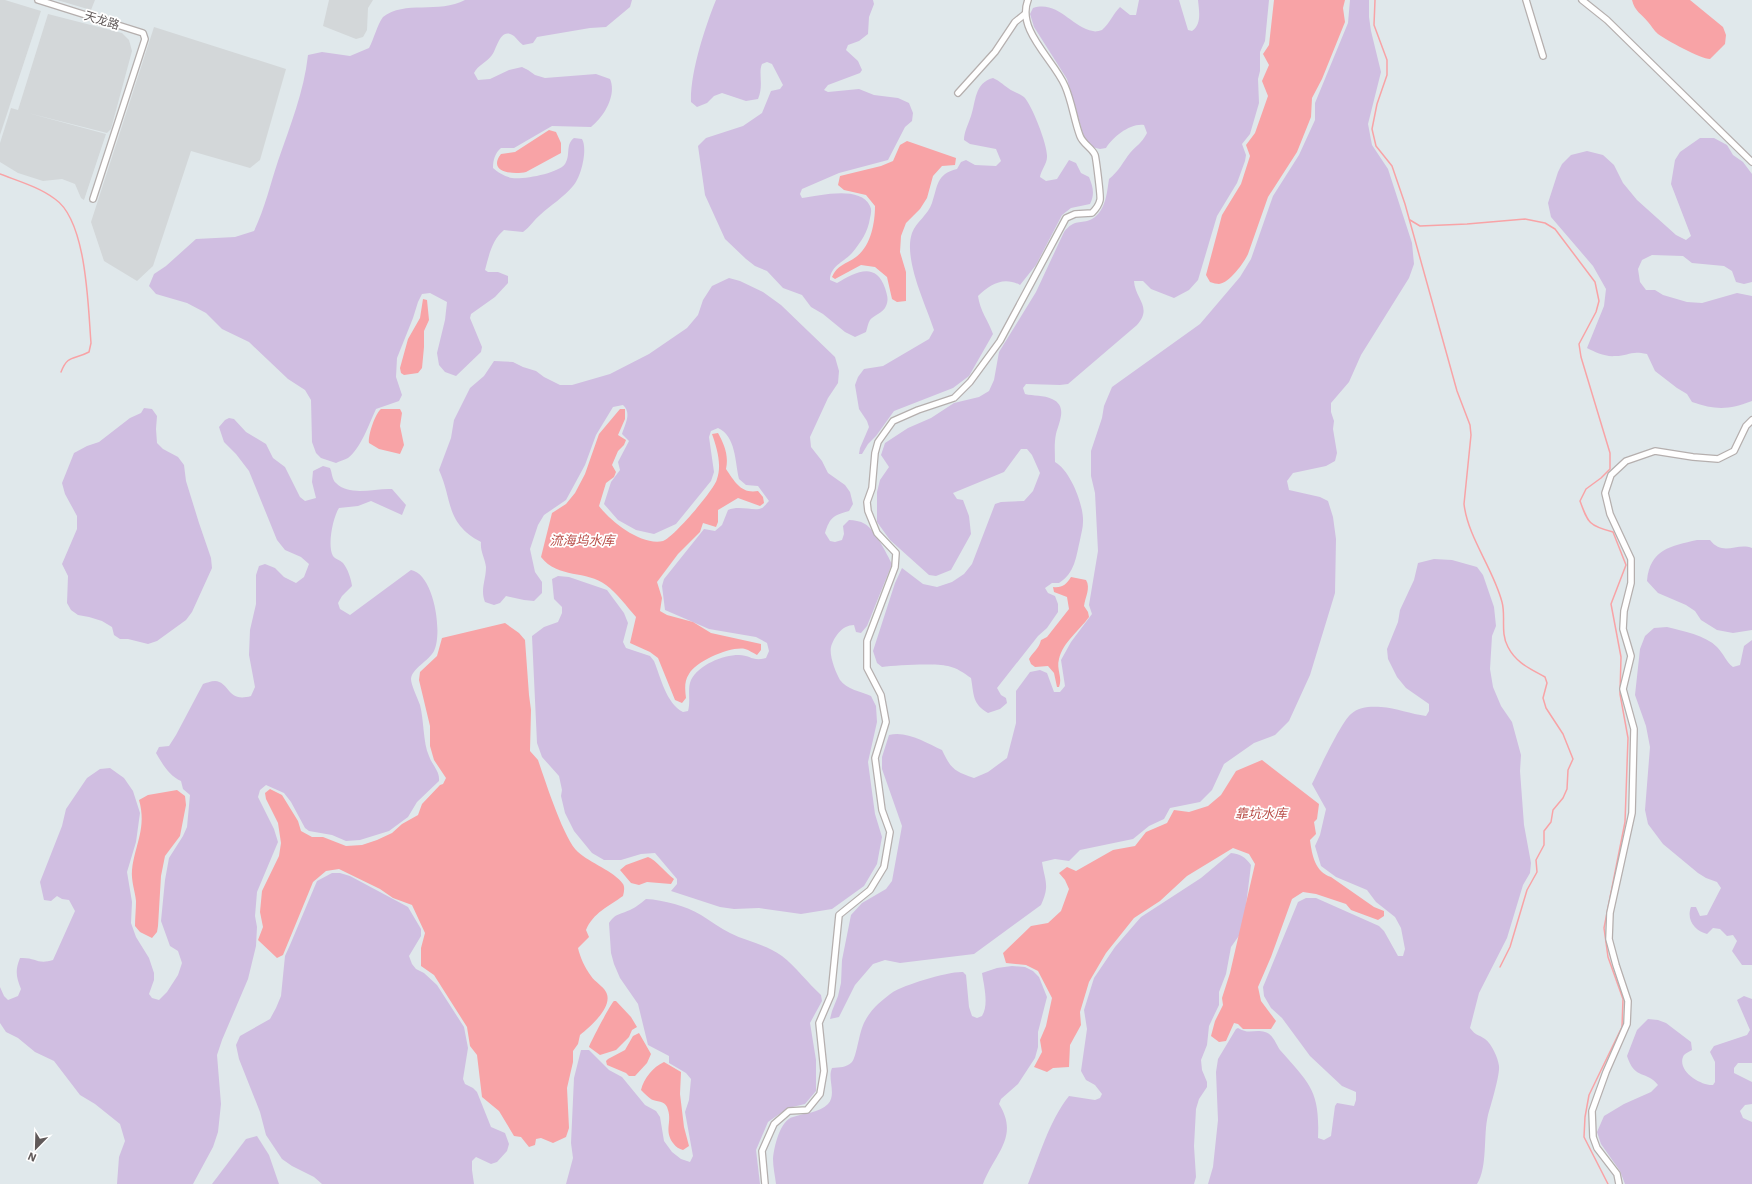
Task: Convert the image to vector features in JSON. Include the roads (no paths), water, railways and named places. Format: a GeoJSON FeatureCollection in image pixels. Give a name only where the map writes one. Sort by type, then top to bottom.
{"type":"FeatureCollection","features":[{"type":"Feature","properties":{"kind":"street","name":"天龙路"},"geometry":{"type":"LineString","coordinates":[[38,0],[143,33],[145,39],[94,199]]}},
{"type":"Feature","properties":{"kind":"street"},"geometry":{"type":"LineString","coordinates":[[765,1184],[762,1151],[774,1124],[789,1111],[807,1110],[820,1094],[824,1071],[819,1023],[831,995],[839,915],[870,890],[884,867],[890,832],[882,810],[875,758],[886,722],[881,695],[867,668],[867,641],[895,567],[897,557],[893,549],[877,533],[868,512],[868,502],[874,474],[876,447],[893,421],[918,410],[954,398],[970,382],[1000,341],[1066,218],[1075,214],[1092,212],[1097,208],[1101,199],[1097,179],[1097,160],[1094,153],[1080,138],[1065,86],[1028,28],[1025,14],[1028,0]]}},
{"type":"Feature","properties":{"kind":"street"},"geometry":{"type":"LineString","coordinates":[[1526,0],[1543,56]]}},
{"type":"Feature","properties":{"kind":"street"},"geometry":{"type":"LineString","coordinates":[[1582,0],[1607,20],[1629,44],[1679,89],[1752,162]]}},
{"type":"Feature","properties":{"kind":"street"},"geometry":{"type":"LineString","coordinates":[[958,93],[995,52],[1015,22],[1025,14]]}},
{"type":"Feature","properties":{"kind":"street"},"geometry":{"type":"LineString","coordinates":[[1619,1184],[1617,1174],[1597,1148],[1593,1137],[1592,1111],[1606,1072],[1628,1024],[1628,1001],[1609,939],[1610,913],[1632,813],[1634,729],[1623,689],[1631,656],[1623,629],[1624,611],[1631,583],[1631,560],[1610,514],[1605,493],[1611,475],[1626,461],[1655,451],[1718,459],[1734,451],[1746,426],[1752,420]]}},
{"type":"Feature","properties":{"kind":"water"},"geometry":{"type":"Polygon","coordinates":[[[1274,0],[1345,0],[1343,8],[1345,22],[1322,79],[1312,98],[1311,117],[1297,152],[1268,197],[1248,254],[1232,276],[1223,283],[1216,284],[1210,282],[1206,275],[1222,215],[1241,184],[1250,156],[1246,145],[1255,133],[1268,96],[1262,81],[1269,65],[1263,54],[1269,45],[1274,0]]]}},
{"type":"Feature","properties":{"kind":"water"},"geometry":{"type":"Polygon","coordinates":[[[1632,0],[1690,0],[1723,27],[1726,35],[1725,44],[1710,59],[1692,53],[1657,33],[1637,10],[1632,0]]]}},
{"type":"Feature","properties":{"kind":"water"},"geometry":{"type":"Polygon","coordinates":[[[549,130],[556,132],[561,143],[561,153],[526,172],[515,173],[503,171],[499,168],[497,165],[501,154],[515,152],[549,130]]]}},
{"type":"Feature","properties":{"kind":"water"},"geometry":{"type":"Polygon","coordinates":[[[907,141],[956,158],[955,165],[942,166],[933,176],[927,198],[920,209],[906,223],[901,236],[900,252],[906,272],[906,301],[897,302],[892,299],[887,277],[875,267],[861,265],[835,279],[832,277],[839,267],[856,257],[865,247],[869,241],[875,213],[875,206],[866,195],[844,190],[838,185],[840,176],[881,166],[893,161],[900,145],[907,141]]]}},
{"type":"Feature","properties":{"kind":"water"},"geometry":{"type":"Polygon","coordinates":[[[423,299],[427,300],[429,320],[424,331],[422,368],[418,373],[404,375],[401,373],[400,368],[408,339],[420,318],[423,299]]]}},
{"type":"Feature","properties":{"kind":"water"},"geometry":{"type":"Polygon","coordinates":[[[381,409],[400,409],[402,413],[400,426],[404,445],[400,454],[379,449],[369,443],[372,425],[376,415],[381,409]]]}},
{"type":"Feature","properties":{"kind":"water","name":"流海坞水库"},"geometry":{"type":"Polygon","coordinates":[[[620,409],[625,409],[625,419],[618,435],[626,440],[624,445],[618,451],[612,465],[616,472],[614,477],[606,483],[599,506],[611,519],[628,531],[646,540],[655,542],[663,541],[668,538],[693,513],[715,484],[717,479],[719,468],[718,456],[712,434],[718,433],[726,454],[726,469],[739,486],[747,491],[758,491],[763,497],[764,503],[760,506],[738,498],[718,510],[718,522],[716,527],[703,523],[700,532],[678,554],[657,582],[662,598],[660,611],[667,615],[693,622],[711,633],[761,644],[761,650],[757,655],[745,649],[731,650],[723,652],[699,664],[687,677],[685,686],[686,698],[682,703],[675,700],[658,658],[650,652],[630,643],[636,617],[622,600],[606,585],[598,580],[556,569],[541,557],[552,513],[566,504],[575,493],[585,474],[599,434],[620,409]]]}},
{"type":"Feature","properties":{"kind":"water"},"geometry":{"type":"Polygon","coordinates":[[[1071,577],[1086,580],[1088,589],[1084,606],[1089,617],[1064,647],[1061,653],[1058,663],[1060,684],[1059,687],[1057,687],[1054,673],[1048,666],[1035,667],[1031,664],[1029,659],[1041,640],[1047,637],[1069,609],[1067,597],[1054,592],[1053,587],[1064,585],[1071,577]]]}},
{"type":"Feature","properties":{"kind":"water"},"geometry":{"type":"Polygon","coordinates":[[[505,623],[519,633],[525,640],[531,710],[530,751],[538,760],[561,823],[578,852],[614,875],[623,884],[624,888],[623,896],[597,914],[589,924],[586,930],[589,937],[578,948],[581,959],[587,970],[605,990],[608,998],[604,1010],[595,1022],[580,1035],[578,1044],[573,1051],[573,1062],[567,1088],[569,1128],[566,1137],[553,1143],[541,1138],[536,1139],[535,1145],[529,1147],[521,1137],[514,1136],[499,1111],[482,1097],[477,1055],[470,1046],[467,1027],[434,975],[421,966],[421,948],[425,933],[412,905],[393,898],[380,889],[339,869],[326,871],[313,882],[283,955],[277,958],[258,940],[263,927],[260,912],[262,891],[279,856],[281,843],[278,823],[266,799],[265,793],[270,789],[282,795],[298,821],[301,831],[312,837],[323,837],[346,846],[362,845],[377,840],[392,833],[402,824],[418,815],[422,804],[440,785],[443,784],[446,778],[434,760],[430,746],[430,726],[419,680],[420,672],[437,656],[442,638],[505,623]]]}},
{"type":"Feature","properties":{"kind":"water","name":"靠坑水库"},"geometry":{"type":"Polygon","coordinates":[[[1262,760],[1319,804],[1317,819],[1314,822],[1316,834],[1310,840],[1313,857],[1321,871],[1374,907],[1384,911],[1384,916],[1378,920],[1351,910],[1346,904],[1316,894],[1303,892],[1292,899],[1271,957],[1258,987],[1261,1001],[1276,1021],[1271,1029],[1243,1029],[1238,1024],[1234,1023],[1226,1041],[1219,1042],[1211,1036],[1215,1021],[1223,1005],[1222,998],[1230,973],[1255,864],[1249,854],[1233,848],[1187,876],[1160,901],[1134,918],[1106,953],[1089,982],[1080,1012],[1081,1025],[1070,1045],[1069,1067],[1053,1068],[1047,1072],[1034,1067],[1042,1052],[1040,1040],[1046,1026],[1052,998],[1038,971],[1026,965],[1006,963],[1003,953],[1031,926],[1048,923],[1061,911],[1069,889],[1065,880],[1059,873],[1067,867],[1076,871],[1113,850],[1135,846],[1146,832],[1167,823],[1174,810],[1189,812],[1208,806],[1221,795],[1236,771],[1262,760]]]}},
{"type":"Feature","properties":{"kind":"water"},"geometry":{"type":"Polygon","coordinates":[[[177,790],[185,796],[186,805],[180,836],[165,856],[161,876],[158,926],[157,932],[152,938],[140,932],[135,926],[136,901],[132,870],[140,836],[142,819],[139,800],[148,795],[177,790]]]}},
{"type":"Feature","properties":{"kind":"water"},"geometry":{"type":"Polygon","coordinates":[[[648,857],[674,879],[671,884],[647,882],[639,885],[631,883],[620,870],[626,865],[648,857]]]}},
{"type":"Feature","properties":{"kind":"water"},"geometry":{"type":"Polygon","coordinates":[[[614,1001],[616,1001],[631,1017],[637,1027],[632,1030],[629,1037],[616,1050],[600,1055],[589,1047],[614,1001]]]}},
{"type":"Feature","properties":{"kind":"water"},"geometry":{"type":"Polygon","coordinates":[[[639,1033],[651,1054],[647,1063],[635,1076],[629,1076],[626,1073],[607,1065],[606,1061],[608,1059],[625,1050],[633,1036],[639,1033]]]}},
{"type":"Feature","properties":{"kind":"water"},"geometry":{"type":"Polygon","coordinates":[[[664,1062],[681,1072],[680,1094],[684,1127],[689,1146],[683,1150],[675,1146],[670,1138],[669,1115],[666,1105],[647,1096],[641,1090],[644,1081],[650,1073],[664,1062]]]}},
{"type":"Feature","properties":{"kind":"waterway"},"geometry":{"type":"LineString","coordinates":[[1375,0],[1374,25],[1387,60],[1387,75],[1377,104],[1372,129],[1376,146],[1392,166],[1405,204],[1457,391],[1470,425],[1471,435],[1464,504],[1466,517],[1475,541],[1498,589],[1504,613],[1504,636],[1508,647],[1515,657],[1529,668],[1545,677],[1547,683],[1543,698],[1546,708],[1563,734],[1573,759],[1568,770],[1567,789],[1563,798],[1553,810],[1551,822],[1544,831],[1544,845],[1536,860],[1537,872],[1527,890],[1510,947],[1500,967]]}},
{"type":"Feature","properties":{"kind":"waterway"},"geometry":{"type":"LineString","coordinates":[[0,174],[35,188],[55,199],[66,210],[74,226],[80,245],[87,287],[91,343],[89,352],[72,358],[66,362],[61,372]]}},
{"type":"Feature","properties":{"kind":"waterway"},"geometry":{"type":"LineString","coordinates":[[1410,220],[1420,226],[1525,219],[1545,223],[1555,229],[1595,282],[1599,301],[1596,312],[1579,344],[1581,357],[1610,453],[1610,469],[1586,489],[1580,501],[1590,522],[1599,528],[1613,532],[1626,565],[1611,604],[1621,657],[1620,694],[1628,738],[1625,822],[1604,928],[1608,957],[1623,999],[1622,1027],[1589,1095],[1585,1117],[1584,1137],[1608,1184]]}}]}
